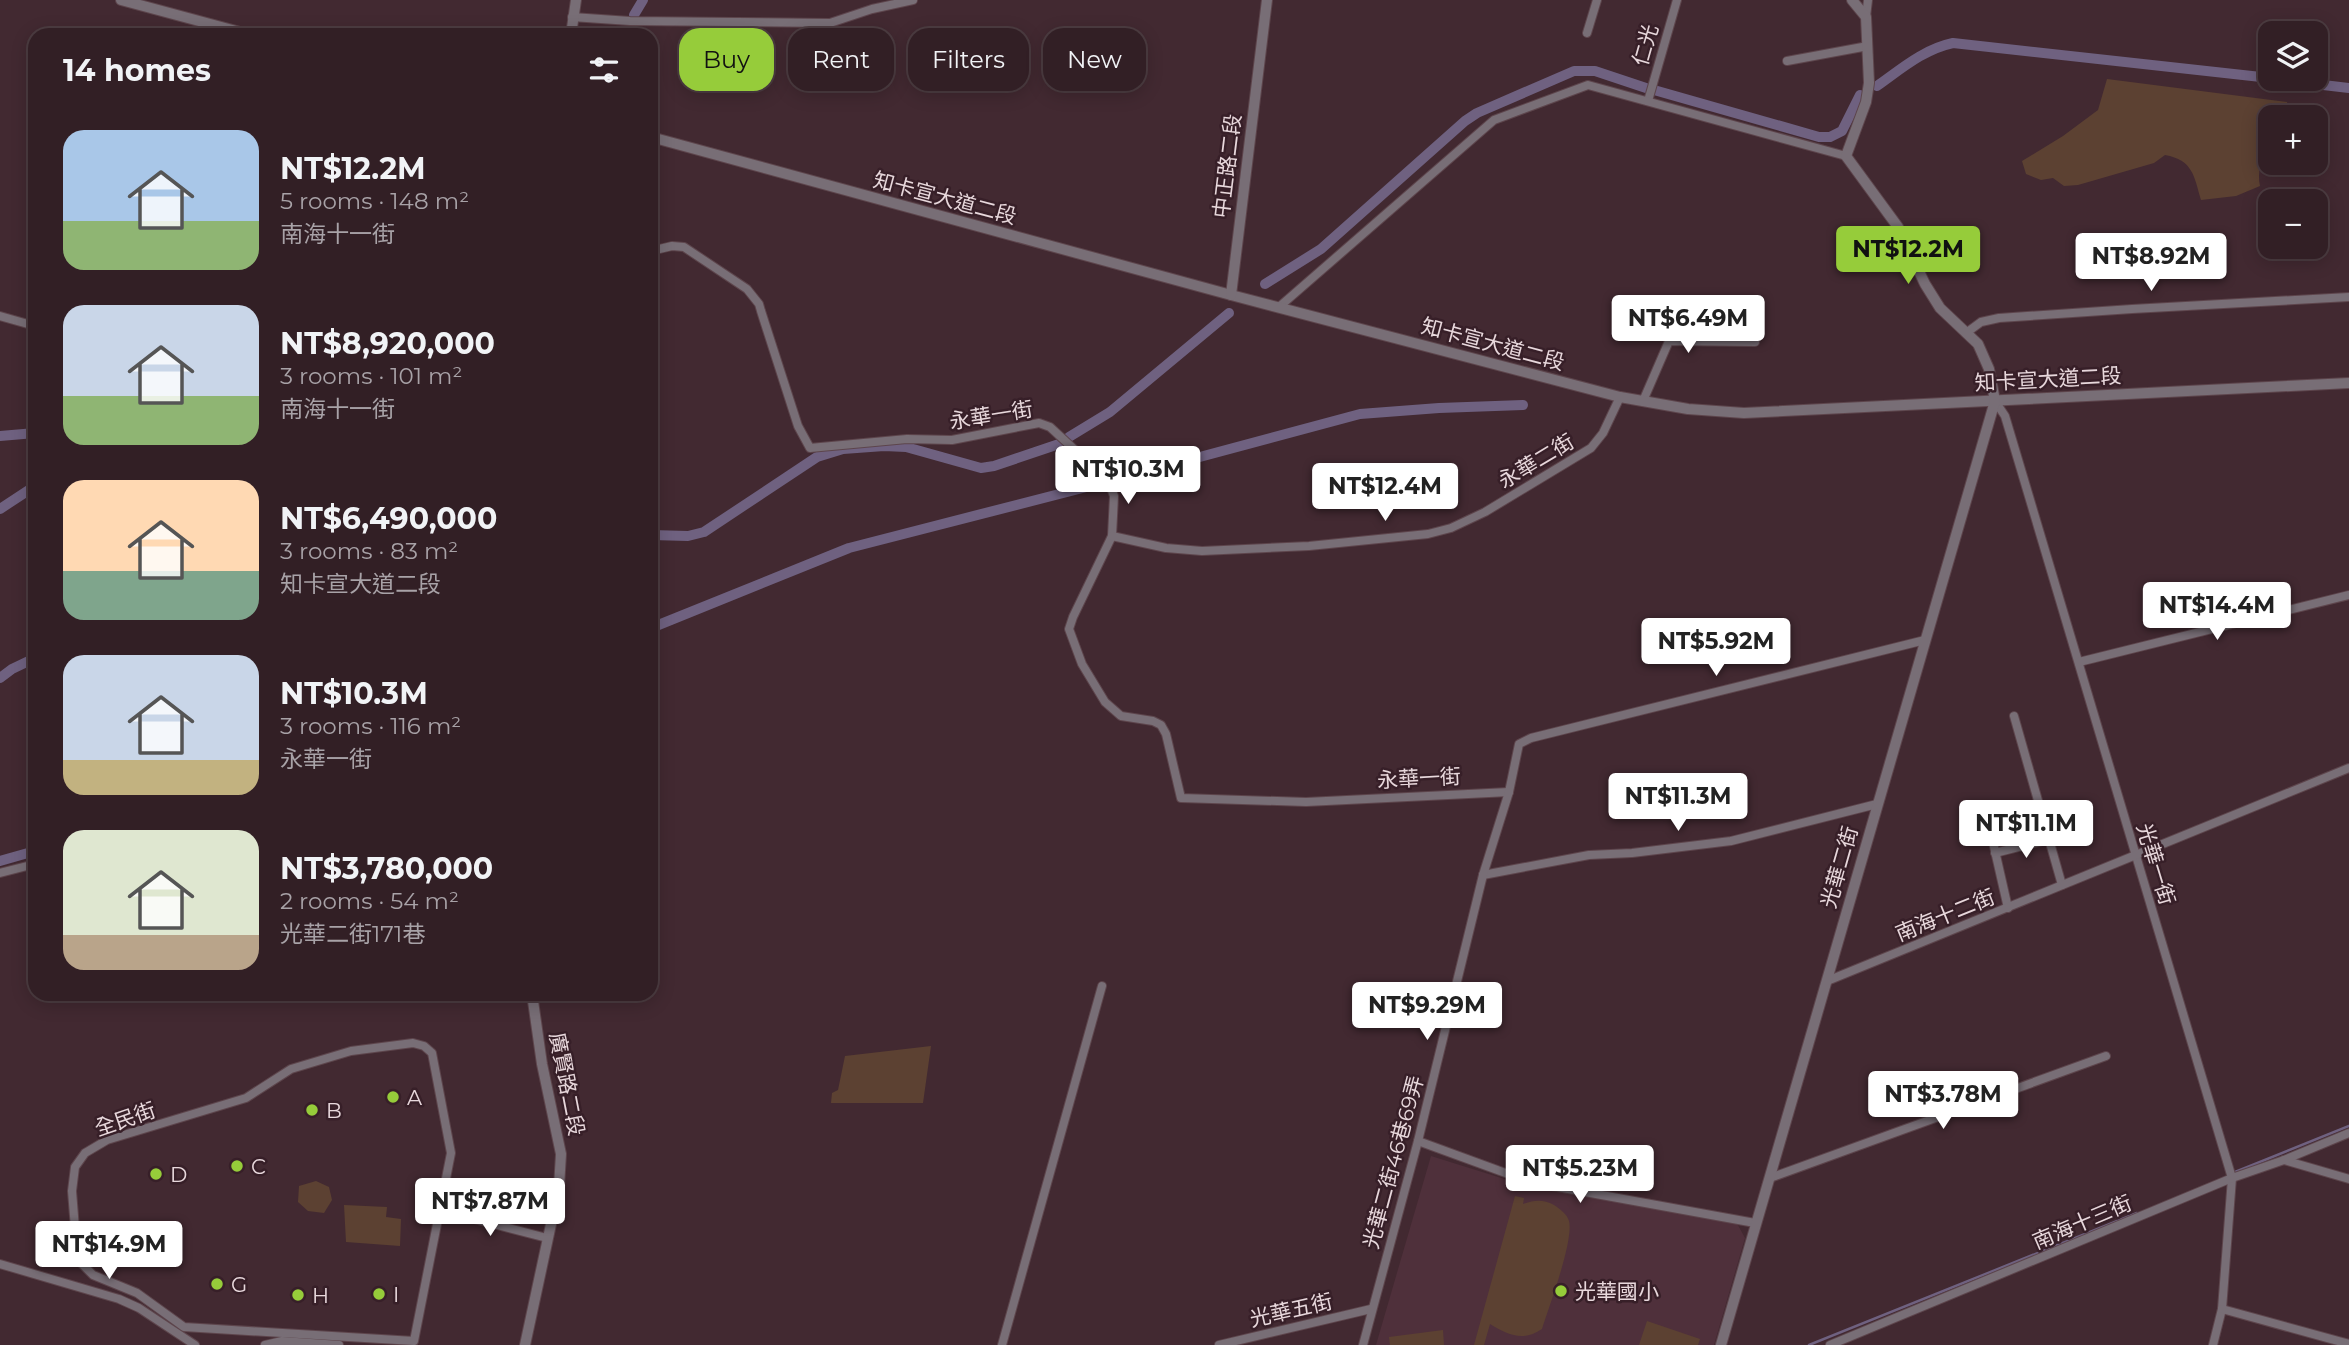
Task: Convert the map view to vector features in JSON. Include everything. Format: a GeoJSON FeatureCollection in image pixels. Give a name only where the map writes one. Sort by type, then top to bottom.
{"type":"FeatureCollection","features":[{"type":"Feature","properties":{"kind":"street"},"geometry":{"type":"LineString","coordinates":[[121,0],[225,28]]}},
{"type":"Feature","properties":{"kind":"street"},"geometry":{"type":"LineString","coordinates":[[571,28],[576,0]]}},
{"type":"Feature","properties":{"kind":"street"},"geometry":{"type":"LineString","coordinates":[[572,17],[630,21],[830,23],[872,9],[913,0]]}},
{"type":"Feature","properties":{"kind":"street","name":"中正路二段"},"geometry":{"type":"LineString","coordinates":[[1231,295],[1267,0]]}},
{"type":"Feature","properties":{"kind":"street"},"geometry":{"type":"LineString","coordinates":[[1587,33],[1597,0]]}},
{"type":"Feature","properties":{"kind":"street","name":"仁光"},"geometry":{"type":"LineString","coordinates":[[1648,100],[1677,0]]}},
{"type":"Feature","properties":{"kind":"street"},"geometry":{"type":"LineString","coordinates":[[1852,0],[1866,17]]}},
{"type":"Feature","properties":{"kind":"street"},"geometry":{"type":"LineString","coordinates":[[1846,156],[1866,102],[1869,83],[1866,17],[1868,0]]}},
{"type":"Feature","properties":{"kind":"street"},"geometry":{"type":"LineString","coordinates":[[1787,61],[1868,46]]}},
{"type":"Feature","properties":{"kind":"street"},"geometry":{"type":"LineString","coordinates":[[1279,307],[1494,120],[1588,85],[1846,156],[1898,228],[1925,284],[1940,307],[1978,344],[1989,369],[1995,401]]}},
{"type":"Feature","properties":{"kind":"street","name":"知卡宣大道二段"},"geometry":{"type":"LineString","coordinates":[[658,139],[1231,295],[1620,397],[1688,409],[1744,413],[2349,383]]}},
{"type":"Feature","properties":{"kind":"street","name":"永華一街"},"geometry":{"type":"LineString","coordinates":[[658,249],[684,247],[747,289],[753,296],[759,304],[798,426],[810,448],[907,439],[953,440],[1034,422],[1045,424],[1102,475],[1114,496],[1112,536],[1069,629],[1082,664],[1110,708],[1121,716],[1153,721],[1161,725],[1170,745],[1181,798],[1306,802],[1509,792]]}},
{"type":"Feature","properties":{"kind":"street"},"geometry":{"type":"LineString","coordinates":[[1966,333],[1981,322],[1999,318],[2349,298]]}},
{"type":"Feature","properties":{"kind":"street"},"geometry":{"type":"LineString","coordinates":[[0,316],[28,324]]}},
{"type":"Feature","properties":{"kind":"street"},"geometry":{"type":"LineString","coordinates":[[1643,401],[1669,341],[1755,342]]}},
{"type":"Feature","properties":{"kind":"street","name":"永華二街"},"geometry":{"type":"LineString","coordinates":[[1112,536],[1166,548],[1202,551],[1309,546],[1429,534],[1451,528],[1485,513],[1591,448],[1604,433],[1620,397]]}},
{"type":"Feature","properties":{"kind":"street","name":"光華二街"},"geometry":{"type":"LineString","coordinates":[[1721,1345],[1995,401]]}},
{"type":"Feature","properties":{"kind":"street","name":"光華一街"},"geometry":{"type":"LineString","coordinates":[[1995,401],[2005,416],[2232,1178],[2222,1310],[2213,1345]]}},
{"type":"Feature","properties":{"kind":"street"},"geometry":{"type":"LineString","coordinates":[[2079,662],[2349,595]]}},
{"type":"Feature","properties":{"kind":"street","name":"光華二街46巷69弄"},"geometry":{"type":"LineString","coordinates":[[1363,1345],[1418,1141],[1483,875],[1509,792],[1519,744],[1531,738],[1925,640]]}},
{"type":"Feature","properties":{"kind":"street"},"geometry":{"type":"LineString","coordinates":[[2014,716],[2062,885]]}},
{"type":"Feature","properties":{"kind":"street","name":"南海十二街"},"geometry":{"type":"LineString","coordinates":[[1827,981],[2349,768]]}},
{"type":"Feature","properties":{"kind":"street"},"geometry":{"type":"LineString","coordinates":[[1483,875],[1590,855],[1632,853],[1731,841],[1877,804]]}},
{"type":"Feature","properties":{"kind":"street"},"geometry":{"type":"LineString","coordinates":[[1985,807],[2008,908]]}},
{"type":"Feature","properties":{"kind":"street"},"geometry":{"type":"LineString","coordinates":[[1994,853],[2050,839]]}},
{"type":"Feature","properties":{"kind":"street"},"geometry":{"type":"LineString","coordinates":[[0,873],[28,866]]}},
{"type":"Feature","properties":{"kind":"street"},"geometry":{"type":"LineString","coordinates":[[1002,1345],[1102,986]]}},
{"type":"Feature","properties":{"kind":"street","name":"廣賢路二段"},"geometry":{"type":"LineString","coordinates":[[525,1345],[559,1187],[561,1154],[542,1064],[533,1001]]}},
{"type":"Feature","properties":{"kind":"street","name":"全民街"},"geometry":{"type":"LineString","coordinates":[[413,1043],[424,1046],[432,1053],[449,1138],[451,1153],[440,1210],[414,1341],[184,1328],[137,1293],[93,1275],[82,1264],[76,1241],[72,1191],[75,1167],[85,1153],[107,1140],[246,1098],[291,1069],[351,1051],[413,1043]]}},
{"type":"Feature","properties":{"kind":"street"},"geometry":{"type":"LineString","coordinates":[[1770,1178],[2106,1056]]}},
{"type":"Feature","properties":{"kind":"street","name":"南海十三街"},"geometry":{"type":"LineString","coordinates":[[1830,1345],[2232,1178],[2349,1133]]}},
{"type":"Feature","properties":{"kind":"street"},"geometry":{"type":"LineString","coordinates":[[1418,1141],[1530,1182],[1755,1223]]}},
{"type":"Feature","properties":{"kind":"street"},"geometry":{"type":"LineString","coordinates":[[2284,1160],[2349,1179]]}},
{"type":"Feature","properties":{"kind":"street"},"geometry":{"type":"LineString","coordinates":[[440,1210],[547,1238]]}},
{"type":"Feature","properties":{"kind":"street"},"geometry":{"type":"LineString","coordinates":[[0,1265],[119,1299],[139,1308],[195,1345]]}},
{"type":"Feature","properties":{"kind":"street","name":"光華五街"},"geometry":{"type":"LineString","coordinates":[[1219,1345],[1371,1309]]}},
{"type":"Feature","properties":{"kind":"street"},"geometry":{"type":"LineString","coordinates":[[2222,1310],[2349,1344]]}},
{"type":"Feature","properties":{"kind":"street"},"geometry":{"type":"LineString","coordinates":[[265,1345],[282,1340],[339,1345]]}},
{"type":"Feature","properties":{"kind":"shaded area"},"geometry":{"type":"Polygon","coordinates":[[[2107,79],[2287,102],[2288,105],[2258,105],[2260,186],[2236,196],[2201,200],[2187,165],[2165,155],[2154,163],[2078,185],[2064,186],[2053,178],[2041,180],[2026,174],[2022,161],[2098,110],[2107,79]]]}},
{"type":"Feature","properties":{"kind":"shaded area"},"geometry":{"type":"Polygon","coordinates":[[[931,1046],[923,1103],[831,1103],[832,1093],[838,1090],[845,1056],[931,1046]]]}},
{"type":"Feature","properties":{"kind":"shaded area","name":"光華國小"},"geometry":{"type":"Polygon","coordinates":[[[1431,1156],[1530,1187],[1734,1218],[1745,1238],[1714,1345],[1376,1345],[1431,1156]]]}},
{"type":"Feature","properties":{"kind":"shaded area"},"geometry":{"type":"Polygon","coordinates":[[[316,1181],[329,1187],[332,1200],[324,1213],[308,1211],[298,1202],[299,1186],[316,1181]]]}},
{"type":"Feature","properties":{"kind":"shaded area"},"geometry":{"type":"Polygon","coordinates":[[[1515,1196],[1524,1198],[1523,1204],[1538,1201],[1550,1203],[1565,1214],[1570,1230],[1564,1258],[1542,1329],[1528,1335],[1516,1336],[1490,1324],[1484,1345],[1474,1345],[1515,1196]]]}},
{"type":"Feature","properties":{"kind":"shaded area"},"geometry":{"type":"Polygon","coordinates":[[[344,1205],[387,1207],[386,1217],[401,1219],[400,1246],[346,1242],[344,1205]]]}},
{"type":"Feature","properties":{"kind":"shaded area"},"geometry":{"type":"Polygon","coordinates":[[[1647,1321],[1700,1339],[1698,1345],[1639,1345],[1647,1321]]]}},
{"type":"Feature","properties":{"kind":"shaded area"},"geometry":{"type":"Polygon","coordinates":[[[1443,1330],[1444,1345],[1390,1345],[1389,1337],[1443,1330]]]}},
{"type":"Feature","properties":{"kind":"waterway"},"geometry":{"type":"LineString","coordinates":[[634,15],[643,0]]}},
{"type":"Feature","properties":{"kind":"waterway"},"geometry":{"type":"LineString","coordinates":[[1877,86],[1923,55],[1953,43],[2258,77]]}},
{"type":"Feature","properties":{"kind":"waterway"},"geometry":{"type":"LineString","coordinates":[[1265,284],[1321,249],[1477,113],[1574,71],[1595,71],[1646,88]]}},
{"type":"Feature","properties":{"kind":"waterway"},"geometry":{"type":"LineString","coordinates":[[2328,86],[2349,88]]}},
{"type":"Feature","properties":{"kind":"waterway"},"geometry":{"type":"LineString","coordinates":[[1654,90],[1819,137],[1830,137],[1842,131],[1860,95]]}},
{"type":"Feature","properties":{"kind":"waterway"},"geometry":{"type":"LineString","coordinates":[[1069,437],[1110,412],[1229,313]]}},
{"type":"Feature","properties":{"kind":"waterway"},"geometry":{"type":"LineString","coordinates":[[1114,480],[1360,414],[1523,405]]}},
{"type":"Feature","properties":{"kind":"waterway"},"geometry":{"type":"LineString","coordinates":[[0,436],[28,434]]}},
{"type":"Feature","properties":{"kind":"waterway"},"geometry":{"type":"LineString","coordinates":[[658,535],[688,536],[704,532],[817,457],[843,449],[906,447],[981,468],[1059,444]]}},
{"type":"Feature","properties":{"kind":"waterway"},"geometry":{"type":"LineString","coordinates":[[658,625],[849,548],[1102,483]]}},
{"type":"Feature","properties":{"kind":"waterway"},"geometry":{"type":"LineString","coordinates":[[0,509],[28,491]]}},
{"type":"Feature","properties":{"kind":"waterway"},"geometry":{"type":"LineString","coordinates":[[0,678],[28,661]]}},
{"type":"Feature","properties":{"kind":"waterway"},"geometry":{"type":"LineString","coordinates":[[0,861],[28,853]]}},
{"type":"Feature","properties":{"kind":"waterway"},"geometry":{"type":"LineString","coordinates":[[2235,1172],[2349,1126]]}},
{"type":"Feature","properties":{"kind":"waterway"},"geometry":{"type":"LineString","coordinates":[[1809,1345],[2137,1213]]}},
{"type":"Feature","properties":{"kind":"place","name":"A"},"geometry":{"type":"Point","coordinates":[393,1097]}},
{"type":"Feature","properties":{"kind":"place","name":"B"},"geometry":{"type":"Point","coordinates":[312,1110]}},
{"type":"Feature","properties":{"kind":"place","name":"C"},"geometry":{"type":"Point","coordinates":[237,1166]}},
{"type":"Feature","properties":{"kind":"place","name":"D"},"geometry":{"type":"Point","coordinates":[156,1174]}},
{"type":"Feature","properties":{"kind":"place","name":"G"},"geometry":{"type":"Point","coordinates":[217,1284]}},
{"type":"Feature","properties":{"kind":"place","name":"光華國小"},"geometry":{"type":"Point","coordinates":[1561,1291]}},
{"type":"Feature","properties":{"kind":"place","name":"I"},"geometry":{"type":"Point","coordinates":[379,1294]}},
{"type":"Feature","properties":{"kind":"place","name":"H"},"geometry":{"type":"Point","coordinates":[298,1295]}}]}
